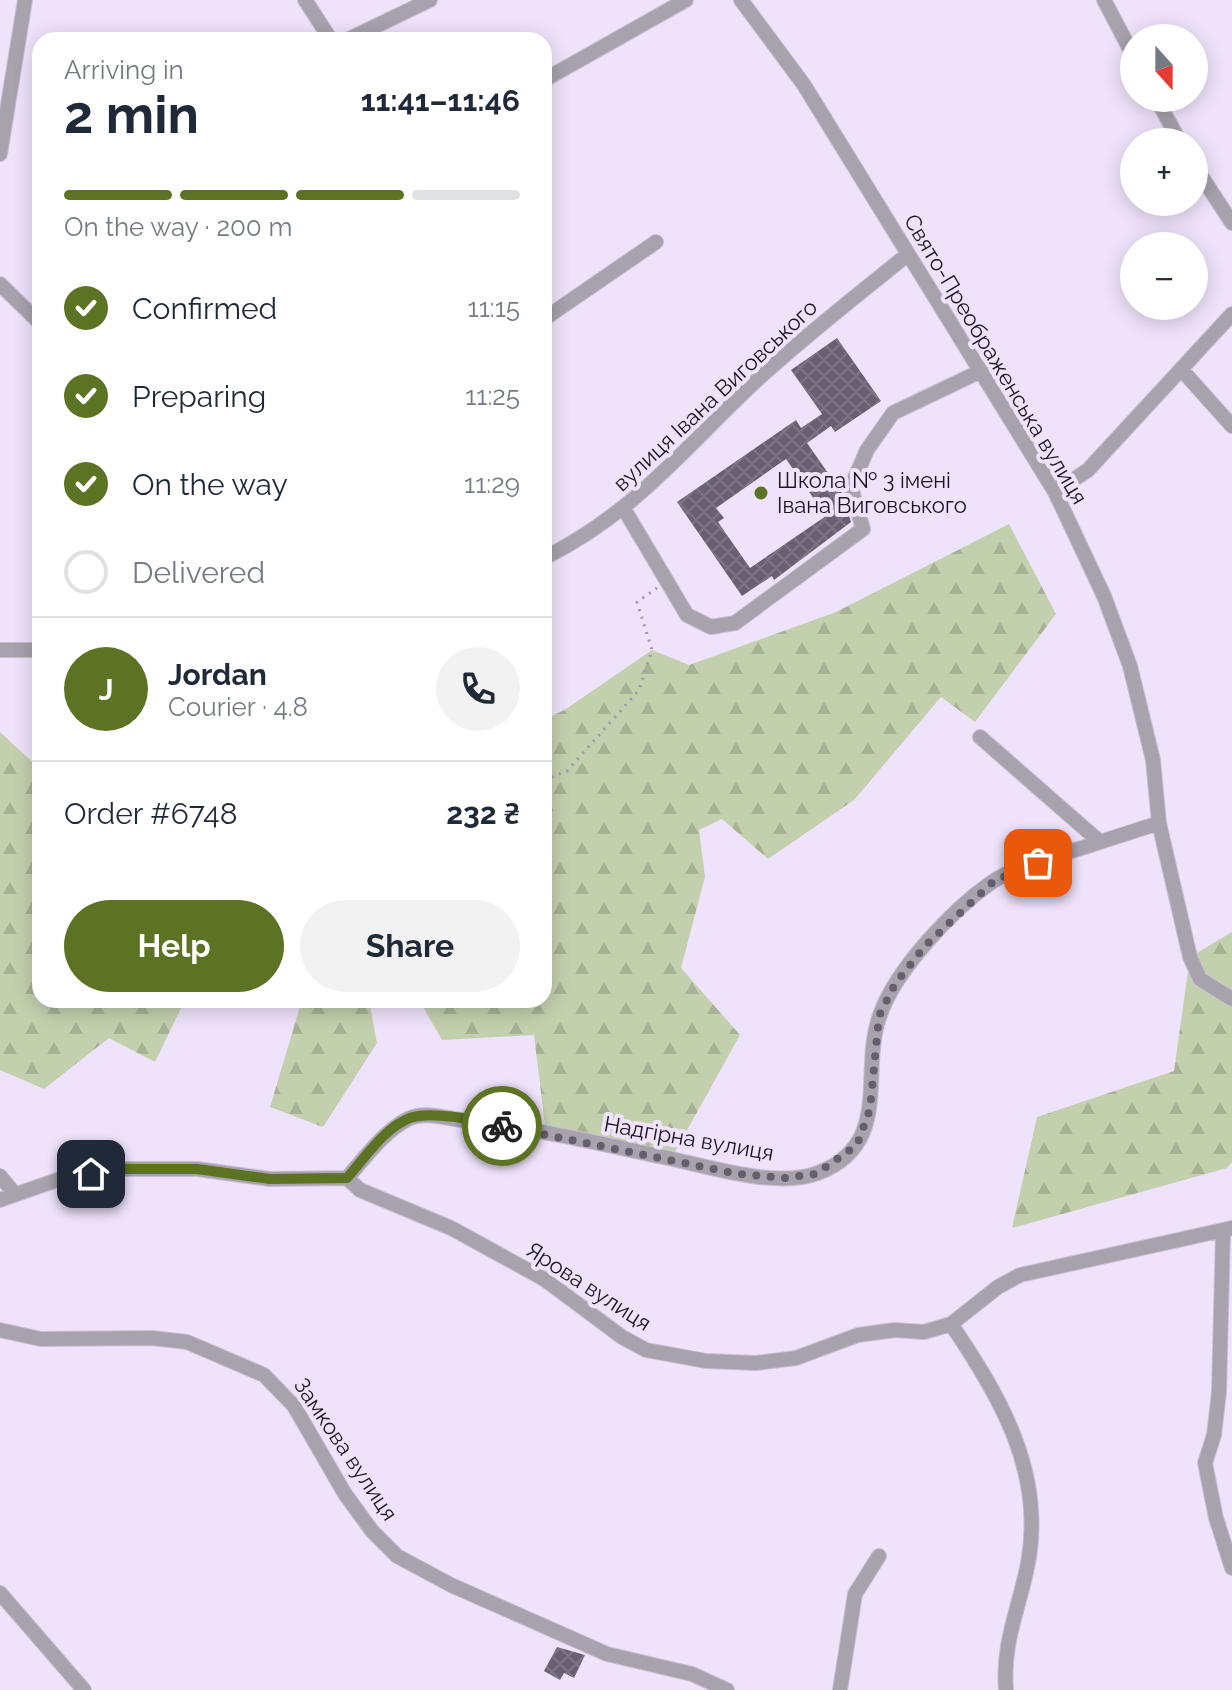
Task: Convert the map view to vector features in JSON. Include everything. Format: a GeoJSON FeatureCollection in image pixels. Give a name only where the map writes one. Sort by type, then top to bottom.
{"type":"FeatureCollection","features":[{"type":"Feature","properties":{"kind":"street"},"geometry":{"type":"LineString","coordinates":[[0,154],[25,0]]}},
{"type":"Feature","properties":{"kind":"street"},"geometry":{"type":"LineString","coordinates":[[305,0],[326,32]]}},
{"type":"Feature","properties":{"kind":"street"},"geometry":{"type":"LineString","coordinates":[[364,32],[430,0]]}},
{"type":"Feature","properties":{"kind":"street"},"geometry":{"type":"LineString","coordinates":[[552,75],[686,0]]}},
{"type":"Feature","properties":{"kind":"street","name":"Свято-Преображенська вулиця"},"geometry":{"type":"LineString","coordinates":[[741,0],[804,85],[983,370],[1055,492],[1104,596],[1130,666],[1153,760],[1159,823],[1190,957],[1200,979],[1232,999]]}},
{"type":"Feature","properties":{"kind":"street"},"geometry":{"type":"LineString","coordinates":[[1104,0],[1120,30]]}},
{"type":"Feature","properties":{"kind":"street"},"geometry":{"type":"LineString","coordinates":[[1208,186],[1232,223]]}},
{"type":"Feature","properties":{"kind":"street"},"geometry":{"type":"LineString","coordinates":[[552,314],[656,242]]}},
{"type":"Feature","properties":{"kind":"street","name":"вулиця Івана Виговського"},"geometry":{"type":"LineString","coordinates":[[552,554],[624,509],[758,380],[908,254]]}},
{"type":"Feature","properties":{"kind":"street"},"geometry":{"type":"LineString","coordinates":[[0,284],[32,315]]}},
{"type":"Feature","properties":{"kind":"street"},"geometry":{"type":"LineString","coordinates":[[1055,492],[1088,470],[1232,314]]}},
{"type":"Feature","properties":{"kind":"street"},"geometry":{"type":"LineString","coordinates":[[1181,369],[1232,426]]}},
{"type":"Feature","properties":{"kind":"street"},"geometry":{"type":"LineString","coordinates":[[624,509],[687,615],[711,627],[735,623],[863,529],[851,487],[867,450],[893,413],[983,370]]}},
{"type":"Feature","properties":{"kind":"street"},"geometry":{"type":"LineString","coordinates":[[0,650],[32,650]]}},
{"type":"Feature","properties":{"kind":"street"},"geometry":{"type":"LineString","coordinates":[[980,737],[1100,842]]}},
{"type":"Feature","properties":{"kind":"street","name":"Надгірна вулиця"},"geometry":{"type":"LineString","coordinates":[[347,1178],[388,1135],[408,1119],[431,1115],[531,1131],[738,1174],[784,1178],[816,1174],[857,1145],[870,1109],[879,1016],[895,984],[925,946],[994,881],[1159,823]]}},
{"type":"Feature","properties":{"kind":"street"},"geometry":{"type":"LineString","coordinates":[[0,1176],[7,1196],[60,1179],[121,1169],[197,1169],[270,1179],[347,1178]]}},
{"type":"Feature","properties":{"kind":"street","name":"Ярова вулиця"},"geometry":{"type":"LineString","coordinates":[[347,1178],[360,1190],[451,1228],[544,1279],[622,1337],[646,1350],[706,1361],[756,1363],[796,1358],[858,1335],[895,1330],[924,1332],[951,1324],[998,1287],[1020,1275],[1075,1260],[1227,1230]]}},
{"type":"Feature","properties":{"kind":"street"},"geometry":{"type":"LineString","coordinates":[[1227,1230],[1219,1392],[1214,1435],[1205,1463],[1216,1518],[1232,1568]]}},
{"type":"Feature","properties":{"kind":"street"},"geometry":{"type":"LineString","coordinates":[[951,1324],[980,1367],[1009,1422],[1021,1451],[1031,1492],[1033,1526],[1028,1563],[1003,1657],[1006,1690]]}},
{"type":"Feature","properties":{"kind":"street","name":"Замкова вулиця"},"geometry":{"type":"LineString","coordinates":[[0,1330],[41,1339],[152,1338],[187,1342],[264,1375],[294,1406],[345,1494],[372,1531],[397,1556],[451,1585],[607,1654],[692,1674],[727,1690]]}},
{"type":"Feature","properties":{"kind":"street"},"geometry":{"type":"LineString","coordinates":[[840,1690],[855,1594],[879,1556]]}},
{"type":"Feature","properties":{"kind":"street"},"geometry":{"type":"LineString","coordinates":[[0,1593],[84,1690]]}},
{"type":"Feature","properties":{"kind":"path"},"geometry":{"type":"LineString","coordinates":[[552,777],[567,771],[639,690],[652,650],[637,602],[667,581]]}},
{"type":"Feature","properties":{"kind":"green space"},"geometry":{"type":"Polygon","coordinates":[[[1009,524],[1056,614],[975,722],[941,697],[854,800],[768,859],[722,819],[699,830],[705,877],[681,968],[740,1035],[671,1159],[546,1134],[534,1035],[442,1040],[424,1008],[552,1008],[552,716],[652,650],[689,665],[836,612],[1009,524]]]}},
{"type":"Feature","properties":{"kind":"green space"},"geometry":{"type":"Polygon","coordinates":[[[0,732],[32,762],[32,1008],[181,1008],[155,1062],[109,1038],[44,1089],[0,1070],[0,732]]]}},
{"type":"Feature","properties":{"kind":"green space"},"geometry":{"type":"Polygon","coordinates":[[[1232,932],[1232,1162],[1227,1168],[1012,1228],[1037,1117],[1174,1071],[1190,957],[1232,932]]]}},
{"type":"Feature","properties":{"kind":"green space"},"geometry":{"type":"Polygon","coordinates":[[[300,1008],[370,1008],[377,1043],[323,1127],[270,1107],[300,1008]]]}},
{"type":"Feature","properties":{"kind":"building"},"geometry":{"type":"Polygon","coordinates":[[[837,338],[881,401],[835,432],[831,426],[807,443],[842,493],[851,522],[774,580],[772,576],[742,596],[677,502],[796,420],[801,428],[822,414],[791,370],[837,338]],[[786,459],[716,508],[724,518],[718,522],[750,568],[826,516],[786,459]]]}},
{"type":"Feature","properties":{"kind":"building"},"geometry":{"type":"Polygon","coordinates":[[[557,1647],[585,1655],[574,1678],[564,1673],[560,1680],[544,1671],[557,1647]]]}},
{"type":"Feature","properties":{"kind":"way so far"},"geometry":{"type":"LineString","coordinates":[[502,1126],[738,1174],[784,1178],[816,1174],[834,1165],[857,1145],[870,1109],[879,1016],[895,984],[925,946],[994,881],[1038,863]]}},
{"type":"Feature","properties":{"kind":"place","name":"Школа № 3 імені Івана Виговського"},"geometry":{"type":"Point","coordinates":[761,493]}},
{"type":"Feature","properties":{"kind":"route"},"geometry":{"type":"LineString","coordinates":[[91,1174],[121,1169],[197,1169],[270,1179],[347,1178],[388,1135],[408,1119],[431,1115],[502,1126]]}}]}
